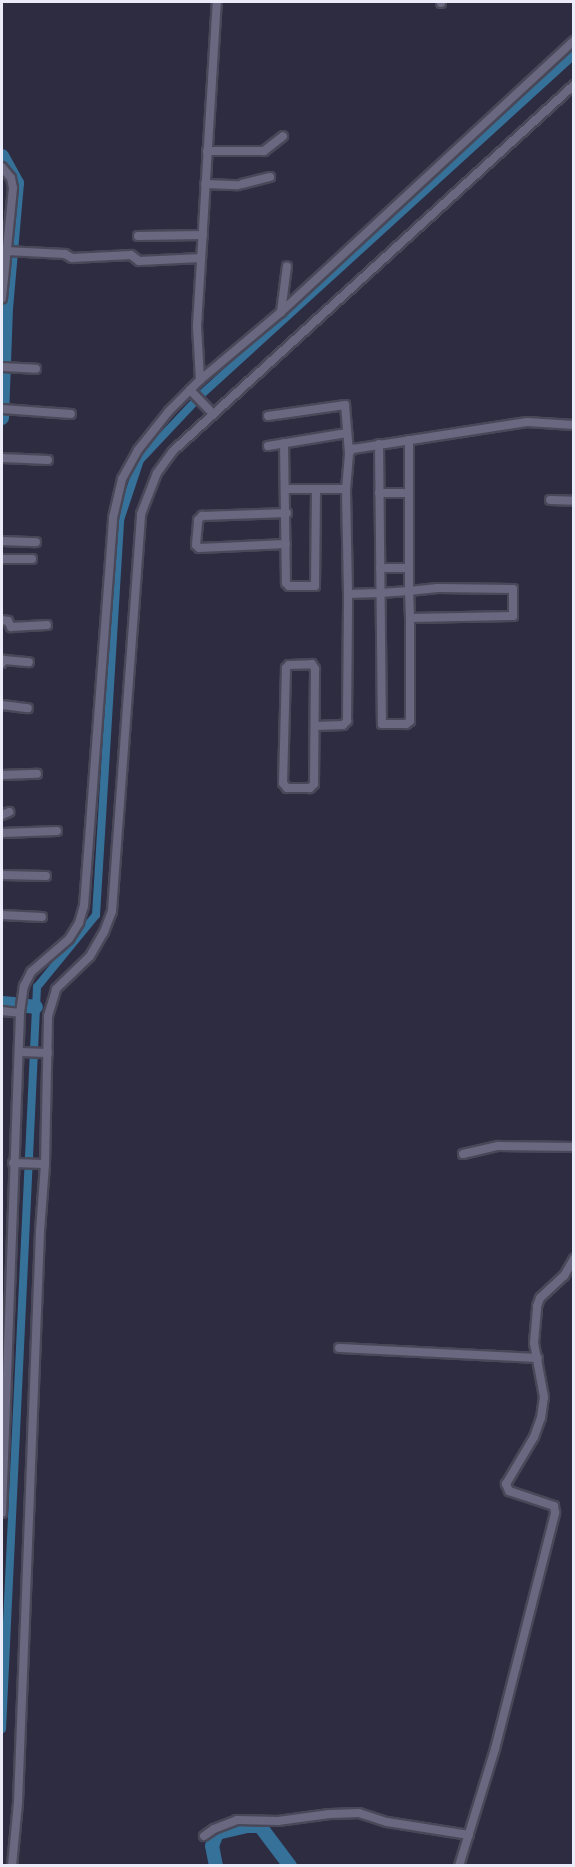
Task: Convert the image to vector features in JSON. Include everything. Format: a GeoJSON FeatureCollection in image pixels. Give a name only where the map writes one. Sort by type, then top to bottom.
{"type":"FeatureCollection","features":[{"type":"Feature","properties":{"kind":"street"},"geometry":{"type":"LineString","coordinates":[[200,380],[197,326],[217,2]]}},
{"type":"Feature","properties":{"kind":"street"},"geometry":{"type":"LineString","coordinates":[[2,1513],[15,1163],[23,1053],[20,1013],[24,986],[31,972],[69,939],[79,922],[84,906],[114,505],[123,479],[138,450],[169,411],[191,392],[200,380],[281,312],[573,41]]}},
{"type":"Feature","properties":{"kind":"street"},"geometry":{"type":"LineString","coordinates":[[12,1866],[18,1802],[43,1164],[45,1053],[51,1000],[56,989],[90,956],[104,932],[112,911],[141,514],[157,473],[173,451],[210,411],[573,85]]}},
{"type":"Feature","properties":{"kind":"street"},"geometry":{"type":"LineString","coordinates":[[207,151],[264,151],[283,136]]}},
{"type":"Feature","properties":{"kind":"street"},"geometry":{"type":"LineString","coordinates":[[2,167],[11,178],[13,188],[2,298]]}},
{"type":"Feature","properties":{"kind":"street"},"geometry":{"type":"LineString","coordinates":[[205,184],[240,185],[270,177]]}},
{"type":"Feature","properties":{"kind":"street"},"geometry":{"type":"LineString","coordinates":[[138,237],[203,235]]}},
{"type":"Feature","properties":{"kind":"street"},"geometry":{"type":"LineString","coordinates":[[8,251],[65,254],[77,258],[131,255],[140,261],[201,258]]}},
{"type":"Feature","properties":{"kind":"street"},"geometry":{"type":"LineString","coordinates":[[281,312],[287,266]]}},
{"type":"Feature","properties":{"kind":"street"},"geometry":{"type":"LineString","coordinates":[[3,367],[36,369]]}},
{"type":"Feature","properties":{"kind":"street"},"geometry":{"type":"LineString","coordinates":[[191,392],[210,411]]}},
{"type":"Feature","properties":{"kind":"street"},"geometry":{"type":"LineString","coordinates":[[268,416],[342,404],[347,408],[349,453],[346,489],[347,721],[343,725],[315,726]]}},
{"type":"Feature","properties":{"kind":"street"},"geometry":{"type":"LineString","coordinates":[[3,409],[71,414]]}},
{"type":"Feature","properties":{"kind":"street"},"geometry":{"type":"LineString","coordinates":[[349,453],[358,446],[527,422],[573,424]]}},
{"type":"Feature","properties":{"kind":"street"},"geometry":{"type":"LineString","coordinates":[[268,446],[347,434]]}},
{"type":"Feature","properties":{"kind":"street"},"geometry":{"type":"LineString","coordinates":[[379,444],[382,724],[406,724],[410,721],[409,440]]}},
{"type":"Feature","properties":{"kind":"street"},"geometry":{"type":"LineString","coordinates":[[284,443],[287,585],[315,585],[316,489]]}},
{"type":"Feature","properties":{"kind":"street"},"geometry":{"type":"LineString","coordinates":[[2,458],[48,460]]}},
{"type":"Feature","properties":{"kind":"street"},"geometry":{"type":"LineString","coordinates":[[286,489],[346,489]]}},
{"type":"Feature","properties":{"kind":"street"},"geometry":{"type":"LineString","coordinates":[[379,493],[408,493]]}},
{"type":"Feature","properties":{"kind":"street"},"geometry":{"type":"LineString","coordinates":[[550,500],[573,501]]}},
{"type":"Feature","properties":{"kind":"street"},"geometry":{"type":"LineString","coordinates":[[286,544],[199,548],[196,545],[199,518],[202,516],[287,513]]}},
{"type":"Feature","properties":{"kind":"street"},"geometry":{"type":"LineString","coordinates":[[2,541],[36,542]]}},
{"type":"Feature","properties":{"kind":"street"},"geometry":{"type":"LineString","coordinates":[[2,559],[32,559]]}},
{"type":"Feature","properties":{"kind":"street"},"geometry":{"type":"LineString","coordinates":[[380,568],[409,568]]}},
{"type":"Feature","properties":{"kind":"street"},"geometry":{"type":"LineString","coordinates":[[348,594],[511,589],[514,593],[514,612],[510,617],[410,618]]}},
{"type":"Feature","properties":{"kind":"street"},"geometry":{"type":"LineString","coordinates":[[2,620],[8,621],[11,627],[47,625]]}},
{"type":"Feature","properties":{"kind":"street"},"geometry":{"type":"LineString","coordinates":[[2,663],[4,660],[29,662]]}},
{"type":"Feature","properties":{"kind":"street"},"geometry":{"type":"LineString","coordinates":[[287,666],[315,666],[315,726],[312,787],[287,788],[283,783],[287,666]]}},
{"type":"Feature","properties":{"kind":"street"},"geometry":{"type":"LineString","coordinates":[[2,705],[28,708]]}},
{"type":"Feature","properties":{"kind":"street"},"geometry":{"type":"LineString","coordinates":[[2,775],[37,774]]}},
{"type":"Feature","properties":{"kind":"street"},"geometry":{"type":"LineString","coordinates":[[2,833],[57,831]]}},
{"type":"Feature","properties":{"kind":"street"},"geometry":{"type":"LineString","coordinates":[[2,875],[46,876]]}},
{"type":"Feature","properties":{"kind":"street"},"geometry":{"type":"LineString","coordinates":[[2,915],[42,917]]}},
{"type":"Feature","properties":{"kind":"street"},"geometry":{"type":"LineString","coordinates":[[2,1011],[20,1013]]}},
{"type":"Feature","properties":{"kind":"street"},"geometry":{"type":"LineString","coordinates":[[23,1053],[45,1053]]}},
{"type":"Feature","properties":{"kind":"street"},"geometry":{"type":"LineString","coordinates":[[463,1154],[498,1146],[573,1147]]}},
{"type":"Feature","properties":{"kind":"street"},"geometry":{"type":"LineString","coordinates":[[15,1163],[43,1164]]}},
{"type":"Feature","properties":{"kind":"street"},"geometry":{"type":"LineString","coordinates":[[459,1866],[495,1749],[555,1513],[554,1506],[509,1491],[506,1484],[534,1437],[541,1418],[544,1398],[534,1343],[537,1306],[540,1298],[564,1276],[573,1259]]}},
{"type":"Feature","properties":{"kind":"street"},"geometry":{"type":"LineString","coordinates":[[339,1348],[538,1358]]}},
{"type":"Feature","properties":{"kind":"street"},"geometry":{"type":"LineString","coordinates":[[204,1836],[213,1829],[237,1820],[278,1821],[330,1814],[359,1813],[387,1822],[469,1835]]}},
{"type":"Feature","properties":{"kind":"waterway"},"geometry":{"type":"LineString","coordinates":[[2,1729],[37,987],[96,915],[120,520],[140,460],[202,394],[574,55]]}},
{"type":"Feature","properties":{"kind":"waterway"},"geometry":{"type":"LineString","coordinates":[[2,156],[17,183],[6,308],[2,418]]}},
{"type":"Feature","properties":{"kind":"waterway"},"geometry":{"type":"LineString","coordinates":[[2,1003],[14,1004]]}},
{"type":"Feature","properties":{"kind":"waterway"},"geometry":{"type":"LineString","coordinates":[[28,1006],[36,1007]]}},
{"type":"Feature","properties":{"kind":"waterway"},"geometry":{"type":"LineString","coordinates":[[216,1866],[212,1846],[217,1833],[247,1826],[260,1826],[290,1866]]}}]}
